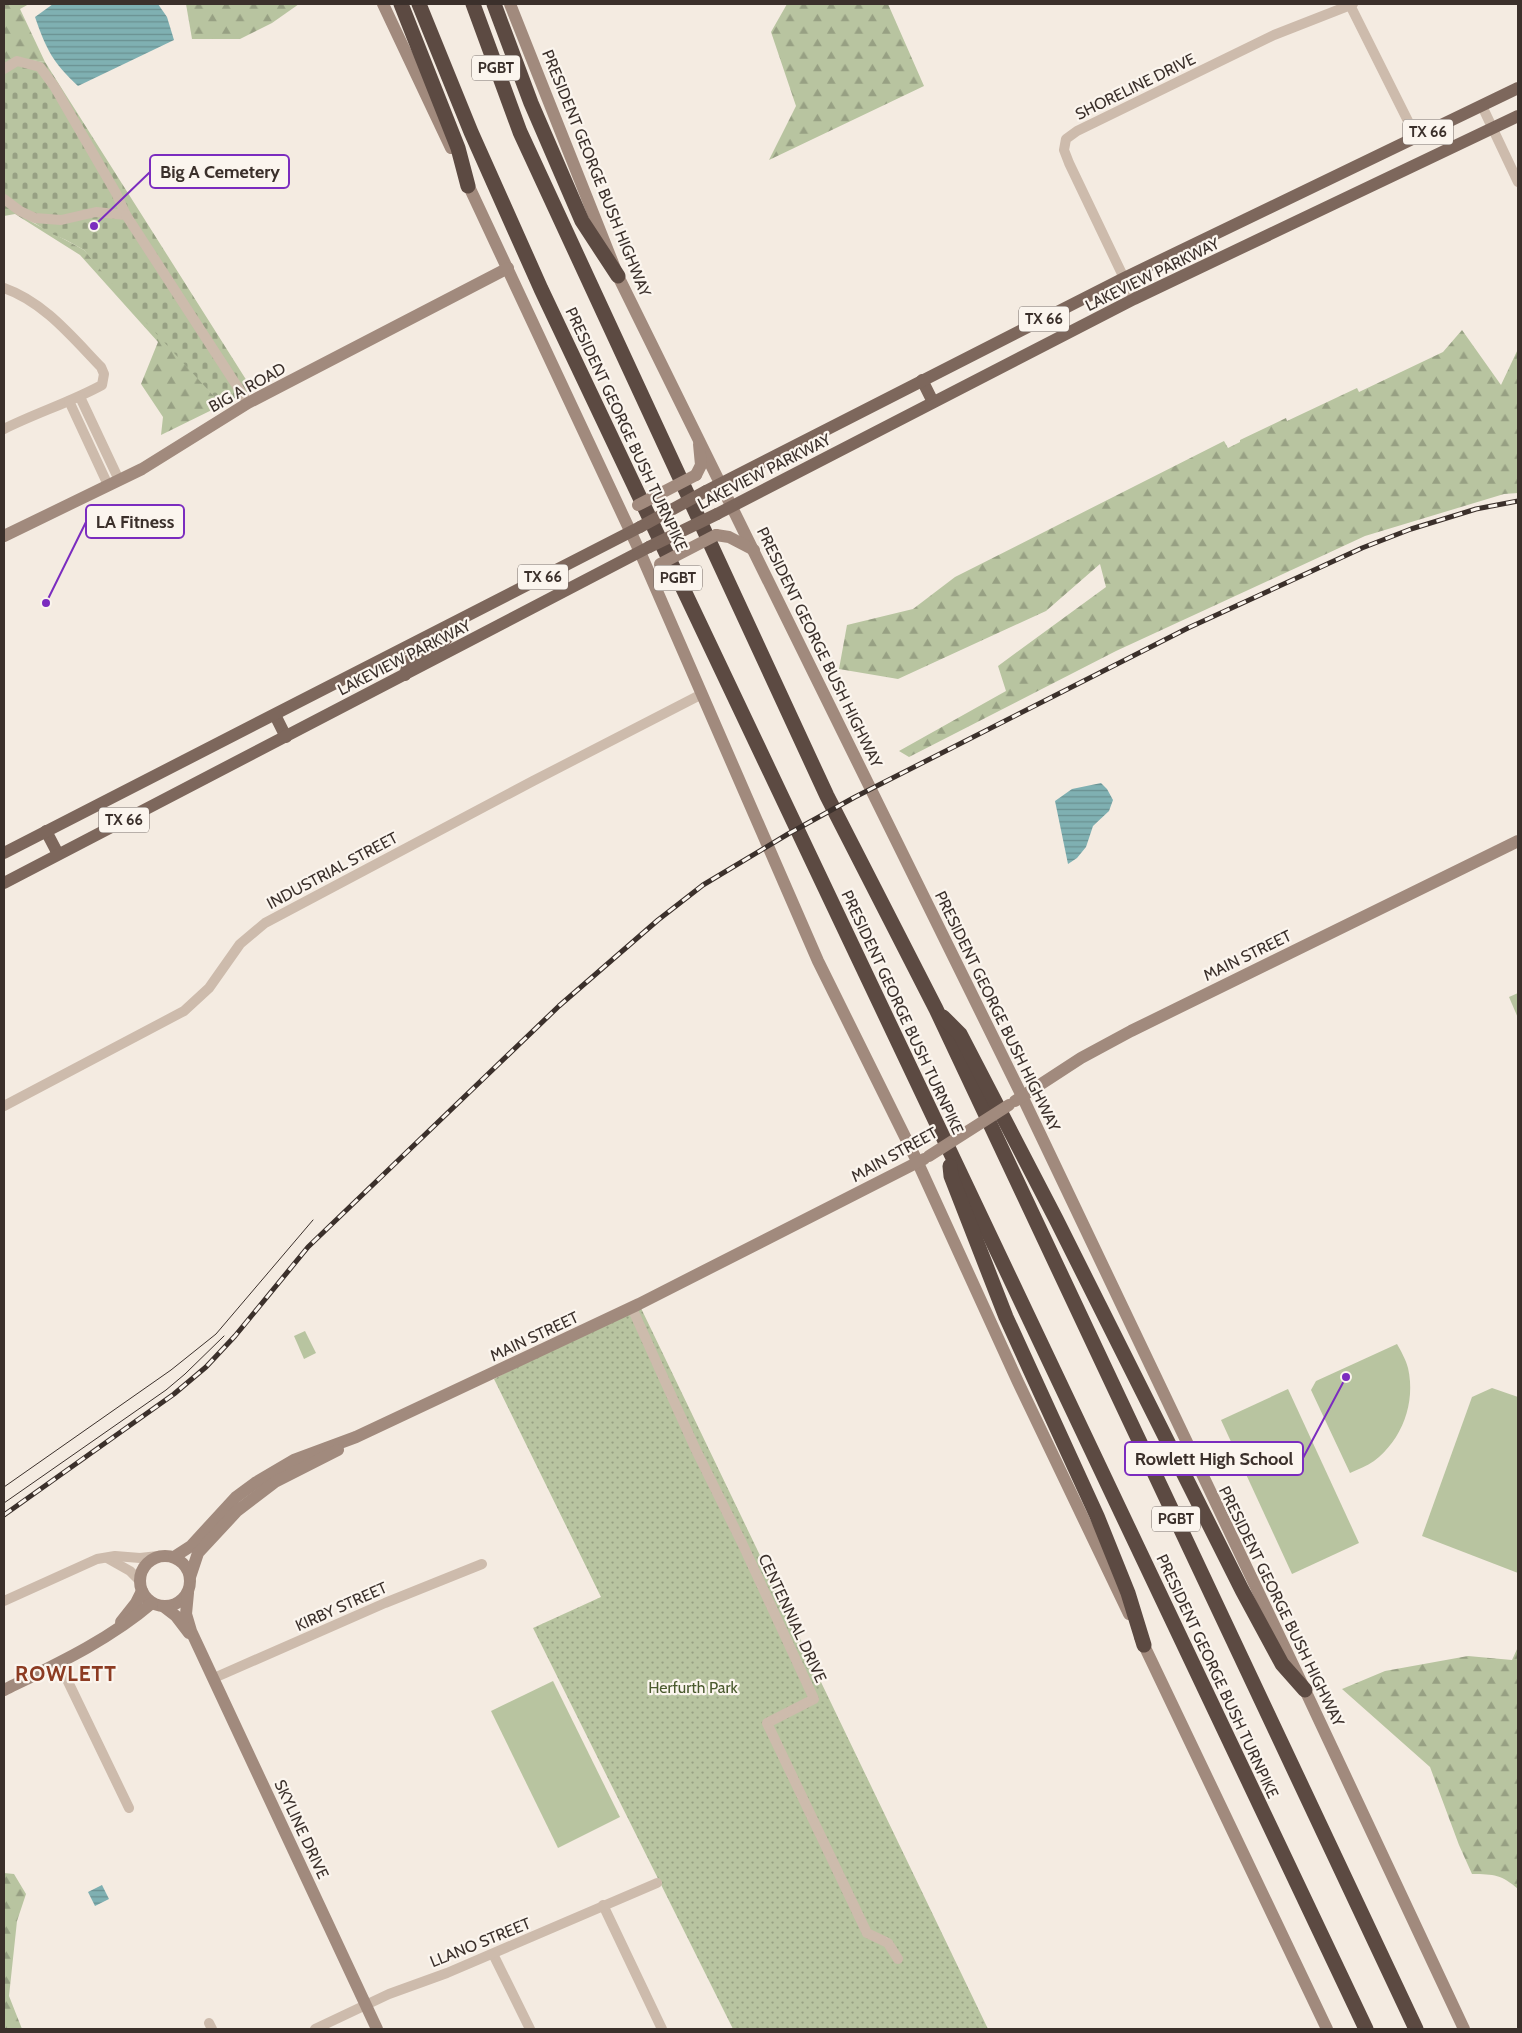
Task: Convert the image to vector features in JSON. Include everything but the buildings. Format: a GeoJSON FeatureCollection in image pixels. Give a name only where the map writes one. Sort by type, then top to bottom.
{"type":"FeatureCollection","features":[{"type":"Feature","properties":{"kind":"highway"},"geometry":{"type":"LineString","coordinates":[[401,4],[458,148],[468,186]]}},
{"type":"Feature","properties":{"kind":"highway","name":"PRESIDENT GEORGE BUSH TURNPIKE"},"geometry":{"type":"LineString","coordinates":[[419,4],[478,147],[541,289],[1366,2029]]}},
{"type":"Feature","properties":{"kind":"highway","name":"PRESIDENT GEORGE BUSH TURNPIKE"},"geometry":{"type":"LineString","coordinates":[[473,4],[524,141],[827,796],[936,1009],[1416,2029]]}},
{"type":"Feature","properties":{"kind":"highway"},"geometry":{"type":"LineString","coordinates":[[494,4],[531,103],[582,221],[618,276]]}},
{"type":"Feature","properties":{"kind":"highway"},"geometry":{"type":"LineString","coordinates":[[936,1009],[960,1034],[1065,1237],[1242,1590],[1282,1664],[1305,1690]]}},
{"type":"Feature","properties":{"kind":"highway"},"geometry":{"type":"LineString","coordinates":[[948,1148],[950,1176],[1002,1308],[1097,1516],[1128,1593],[1144,1646]]}},
{"type":"Feature","properties":{"kind":"main road"},"geometry":{"type":"LineString","coordinates":[[383,4],[606,478],[635,529],[644,550],[652,580],[818,961],[918,1163],[1018,1382],[1327,2029]]}},
{"type":"Feature","properties":{"kind":"main road","name":"PRESIDENT GEORGE BUSH HIGHWAY"},"geometry":{"type":"LineString","coordinates":[[510,4],[618,276],[1022,1096],[1464,2029]]}},
{"type":"Feature","properties":{"kind":"main road","name":"LAKEVIEW PARKWAY"},"geometry":{"type":"LineString","coordinates":[[4,853],[456,622],[922,380],[1124,278],[1518,88]]}},
{"type":"Feature","properties":{"kind":"main road","name":"LAKEVIEW PARKWAY"},"geometry":{"type":"LineString","coordinates":[[4,882],[644,550],[1134,299],[1518,116]]}},
{"type":"Feature","properties":{"kind":"main road","name":"BIG A ROAD"},"geometry":{"type":"LineString","coordinates":[[4,536],[142,469],[248,403],[508,268]]}},
{"type":"Feature","properties":{"kind":"main road"},"geometry":{"type":"LineString","coordinates":[[922,380],[933,402]]}},
{"type":"Feature","properties":{"kind":"main road"},"geometry":{"type":"LineString","coordinates":[[606,478],[622,501],[632,506],[638,505],[696,475],[701,465],[699,438]]}},
{"type":"Feature","properties":{"kind":"main road"},"geometry":{"type":"LineString","coordinates":[[652,580],[654,570],[660,564],[716,535],[729,537],[754,550]]}},
{"type":"Feature","properties":{"kind":"main road"},"geometry":{"type":"LineString","coordinates":[[405,675],[409,660],[445,642],[452,634],[456,622]]}},
{"type":"Feature","properties":{"kind":"main road"},"geometry":{"type":"LineString","coordinates":[[275,715],[286,737]]}},
{"type":"Feature","properties":{"kind":"main road"},"geometry":{"type":"LineString","coordinates":[[46,831],[58,854]]}},
{"type":"Feature","properties":{"kind":"main road","name":"MAIN STREET"},"geometry":{"type":"LineString","coordinates":[[174,1557],[192,1546],[222,1511],[254,1483],[309,1454],[356,1438],[632,1308],[918,1163],[1080,1058],[1139,1027],[1518,841]]}},
{"type":"Feature","properties":{"kind":"main road","name":"MAIN STREET"},"geometry":{"type":"LineString","coordinates":[[188,1593],[190,1577],[198,1553],[243,1505],[275,1482],[343,1448],[356,1438]]}},
{"type":"Feature","properties":{"kind":"main road"},"geometry":{"type":"LineString","coordinates":[[112,1631],[127,1616],[140,1586],[144,1565],[158,1556],[174,1557],[188,1569],[190,1577]]}},
{"type":"Feature","properties":{"kind":"main road"},"geometry":{"type":"LineString","coordinates":[[140,1586],[158,1605]]}},
{"type":"Feature","properties":{"kind":"main road"},"geometry":{"type":"LineString","coordinates":[[4,1690],[59,1663],[158,1605],[177,1603],[188,1593]]}},
{"type":"Feature","properties":{"kind":"main road","name":"SKYLINE DRIVE"},"geometry":{"type":"LineString","coordinates":[[188,1593],[186,1614],[197,1643],[377,2029]]}},
{"type":"Feature","properties":{"kind":"main road","name":"SKYLINE DRIVE"},"geometry":{"type":"LineString","coordinates":[[158,1605],[179,1620],[197,1643]]}},
{"type":"Feature","properties":{"kind":"street"},"geometry":{"type":"LineString","coordinates":[[1351,4],[1416,137]]}},
{"type":"Feature","properties":{"kind":"street","name":"SHORELINE DRIVE"},"geometry":{"type":"LineString","coordinates":[[1134,299],[1068,163],[1064,150],[1066,139],[1244,49],[1351,4]]}},
{"type":"Feature","properties":{"kind":"street"},"geometry":{"type":"LineString","coordinates":[[4,68],[17,61],[40,67],[59,94],[116,193],[126,215],[248,403]]}},
{"type":"Feature","properties":{"kind":"street"},"geometry":{"type":"LineString","coordinates":[[1482,106],[1518,182]]}},
{"type":"Feature","properties":{"kind":"street"},"geometry":{"type":"LineString","coordinates":[[4,199],[20,211],[35,218],[61,220],[96,212],[126,215]]}},
{"type":"Feature","properties":{"kind":"street"},"geometry":{"type":"LineString","coordinates":[[4,288],[25,297],[53,318],[101,367],[104,374],[102,385],[80,397],[4,429]]}},
{"type":"Feature","properties":{"kind":"street"},"geometry":{"type":"LineString","coordinates":[[80,397],[114,483]]}},
{"type":"Feature","properties":{"kind":"street"},"geometry":{"type":"LineString","coordinates":[[68,401],[114,483]]}},
{"type":"Feature","properties":{"kind":"street","name":"INDUSTRIAL STREET"},"geometry":{"type":"LineString","coordinates":[[4,1106],[184,1011],[209,988],[240,944],[265,923],[702,694]]}},
{"type":"Feature","properties":{"kind":"street","name":"CENTENNIAL DRIVE"},"geometry":{"type":"LineString","coordinates":[[632,1308],[695,1448],[742,1543],[814,1699],[767,1723],[867,1933],[888,1943],[898,1959]]}},
{"type":"Feature","properties":{"kind":"street"},"geometry":{"type":"LineString","coordinates":[[4,1601],[82,1565],[115,1556],[140,1558],[158,1556]]}},
{"type":"Feature","properties":{"kind":"street"},"geometry":{"type":"LineString","coordinates":[[107,1558],[130,1570],[140,1586]]}},
{"type":"Feature","properties":{"kind":"street","name":"KIRBY STREET"},"geometry":{"type":"LineString","coordinates":[[214,1678],[386,1603],[482,1564]]}},
{"type":"Feature","properties":{"kind":"street"},"geometry":{"type":"LineString","coordinates":[[59,1663],[129,1808]]}},
{"type":"Feature","properties":{"kind":"street","name":"LLANO STREET"},"geometry":{"type":"LineString","coordinates":[[315,2029],[389,1994],[493,1954],[657,1883]]}},
{"type":"Feature","properties":{"kind":"street"},"geometry":{"type":"LineString","coordinates":[[603,1905],[662,2029]]}},
{"type":"Feature","properties":{"kind":"street"},"geometry":{"type":"LineString","coordinates":[[493,1954],[530,2029]]}},
{"type":"Feature","properties":{"kind":"green space"},"geometry":{"type":"Polygon","coordinates":[[[4,4],[29,4],[20,9],[45,62],[16,58],[4,66],[4,4]]]}},
{"type":"Feature","properties":{"kind":"green space"},"geometry":{"type":"Polygon","coordinates":[[[186,4],[299,4],[272,23],[240,39],[192,39],[186,4]]]}},
{"type":"Feature","properties":{"kind":"green space"},"geometry":{"type":"Polygon","coordinates":[[[787,4],[888,4],[924,86],[769,160],[796,106],[771,32],[787,4]]]}},
{"type":"Feature","properties":{"kind":"green space"},"geometry":{"type":"Polygon","coordinates":[[[16,58],[45,62],[252,389],[222,405],[128,303],[84,250],[50,233],[4,203],[4,66],[16,58]]]}},
{"type":"Feature","properties":{"kind":"green space"},"geometry":{"type":"Polygon","coordinates":[[[4,203],[33,222],[84,250],[222,405],[161,435],[163,417],[141,384],[158,342],[80,255],[15,214],[4,216],[4,203]]]}},
{"type":"Feature","properties":{"kind":"green space"},"geometry":{"type":"Polygon","coordinates":[[[1462,330],[1501,385],[1518,349],[1518,493],[1504,494],[1365,536],[1116,651],[909,757],[899,751],[1006,691],[998,666],[1106,587],[1100,564],[1046,611],[898,679],[839,669],[847,625],[913,609],[955,577],[1224,441],[1228,448],[1240,442],[1240,440],[1286,418],[1287,421],[1357,388],[1359,392],[1443,352],[1462,330]]]}},
{"type":"Feature","properties":{"kind":"green space"},"geometry":{"type":"Polygon","coordinates":[[[1518,993],[1518,1018],[1509,997],[1518,993]]]}},
{"type":"Feature","properties":{"kind":"green space","name":"Herfurth Park"},"geometry":{"type":"Polygon","coordinates":[[[639,1304],[988,2029],[733,2029],[533,1628],[601,1597],[494,1379],[639,1304]]]}},
{"type":"Feature","properties":{"kind":"green space"},"geometry":{"type":"Polygon","coordinates":[[[305,1331],[316,1353],[304,1359],[294,1336],[305,1331]]]}},
{"type":"Feature","properties":{"kind":"green space"},"geometry":{"type":"Polygon","coordinates":[[[1397,1344],[1407,1365],[1410,1381],[1408,1407],[1404,1420],[1399,1432],[1384,1452],[1371,1463],[1350,1473],[1311,1390],[1316,1381],[1397,1344]]]}},
{"type":"Feature","properties":{"kind":"green space"},"geometry":{"type":"Polygon","coordinates":[[[1492,1388],[1518,1397],[1518,1573],[1422,1536],[1472,1397],[1492,1388]]]}},
{"type":"Feature","properties":{"kind":"green space"},"geometry":{"type":"Polygon","coordinates":[[[1288,1389],[1359,1543],[1292,1574],[1221,1420],[1288,1389]]]}},
{"type":"Feature","properties":{"kind":"green space"},"geometry":{"type":"Polygon","coordinates":[[[1518,1647],[1518,1889],[1497,1876],[1472,1874],[1459,1845],[1430,1767],[1342,1689],[1385,1671],[1468,1656],[1512,1660],[1518,1647]]]}},
{"type":"Feature","properties":{"kind":"green space"},"geometry":{"type":"Polygon","coordinates":[[[553,1681],[620,1817],[558,1848],[491,1711],[553,1681]]]}},
{"type":"Feature","properties":{"kind":"green space"},"geometry":{"type":"Polygon","coordinates":[[[4,1873],[14,1874],[26,1894],[17,1921],[9,1996],[22,2029],[4,2029],[4,1873]]]}},
{"type":"Feature","properties":{"kind":"water"},"geometry":{"type":"Polygon","coordinates":[[[53,4],[158,4],[167,17],[174,40],[78,86],[62,70],[51,55],[35,17],[53,4]]]}},
{"type":"Feature","properties":{"kind":"water"},"geometry":{"type":"Polygon","coordinates":[[[1101,783],[1113,800],[1109,811],[1093,826],[1086,847],[1077,858],[1068,864],[1055,801],[1072,789],[1101,783]]]}},
{"type":"Feature","properties":{"kind":"water"},"geometry":{"type":"Polygon","coordinates":[[[102,1885],[109,1899],[95,1906],[88,1892],[102,1885]]]}},
{"type":"Feature","properties":{"kind":"tram line"},"geometry":{"type":"LineString","coordinates":[[4,1487],[171,1370],[216,1334],[313,1220]]}},
{"type":"Feature","properties":{"kind":"tram line"},"geometry":{"type":"LineString","coordinates":[[4,1503],[166,1390],[224,1336]]}},
{"type":"Feature","properties":{"kind":"railway"},"geometry":{"type":"LineString","coordinates":[[4,1515],[174,1394],[206,1367],[235,1336],[308,1247],[559,1006],[658,920],[703,885],[788,834],[855,797],[1188,628],[1362,548],[1411,529],[1476,509],[1518,501]]}},
{"type":"Feature","properties":{"kind":"place","name":"Big A Cemetery"},"geometry":{"type":"Point","coordinates":[94,226]}},
{"type":"Feature","properties":{"kind":"place","name":"LA Fitness"},"geometry":{"type":"Point","coordinates":[46,603]}},
{"type":"Feature","properties":{"kind":"place","name":"Rowlett High School"},"geometry":{"type":"Point","coordinates":[1346,1377]}},
{"type":"Feature","properties":{"kind":"district","name":"ROWLETT"},"geometry":{"type":"Point","coordinates":[66,1674]}}]}
